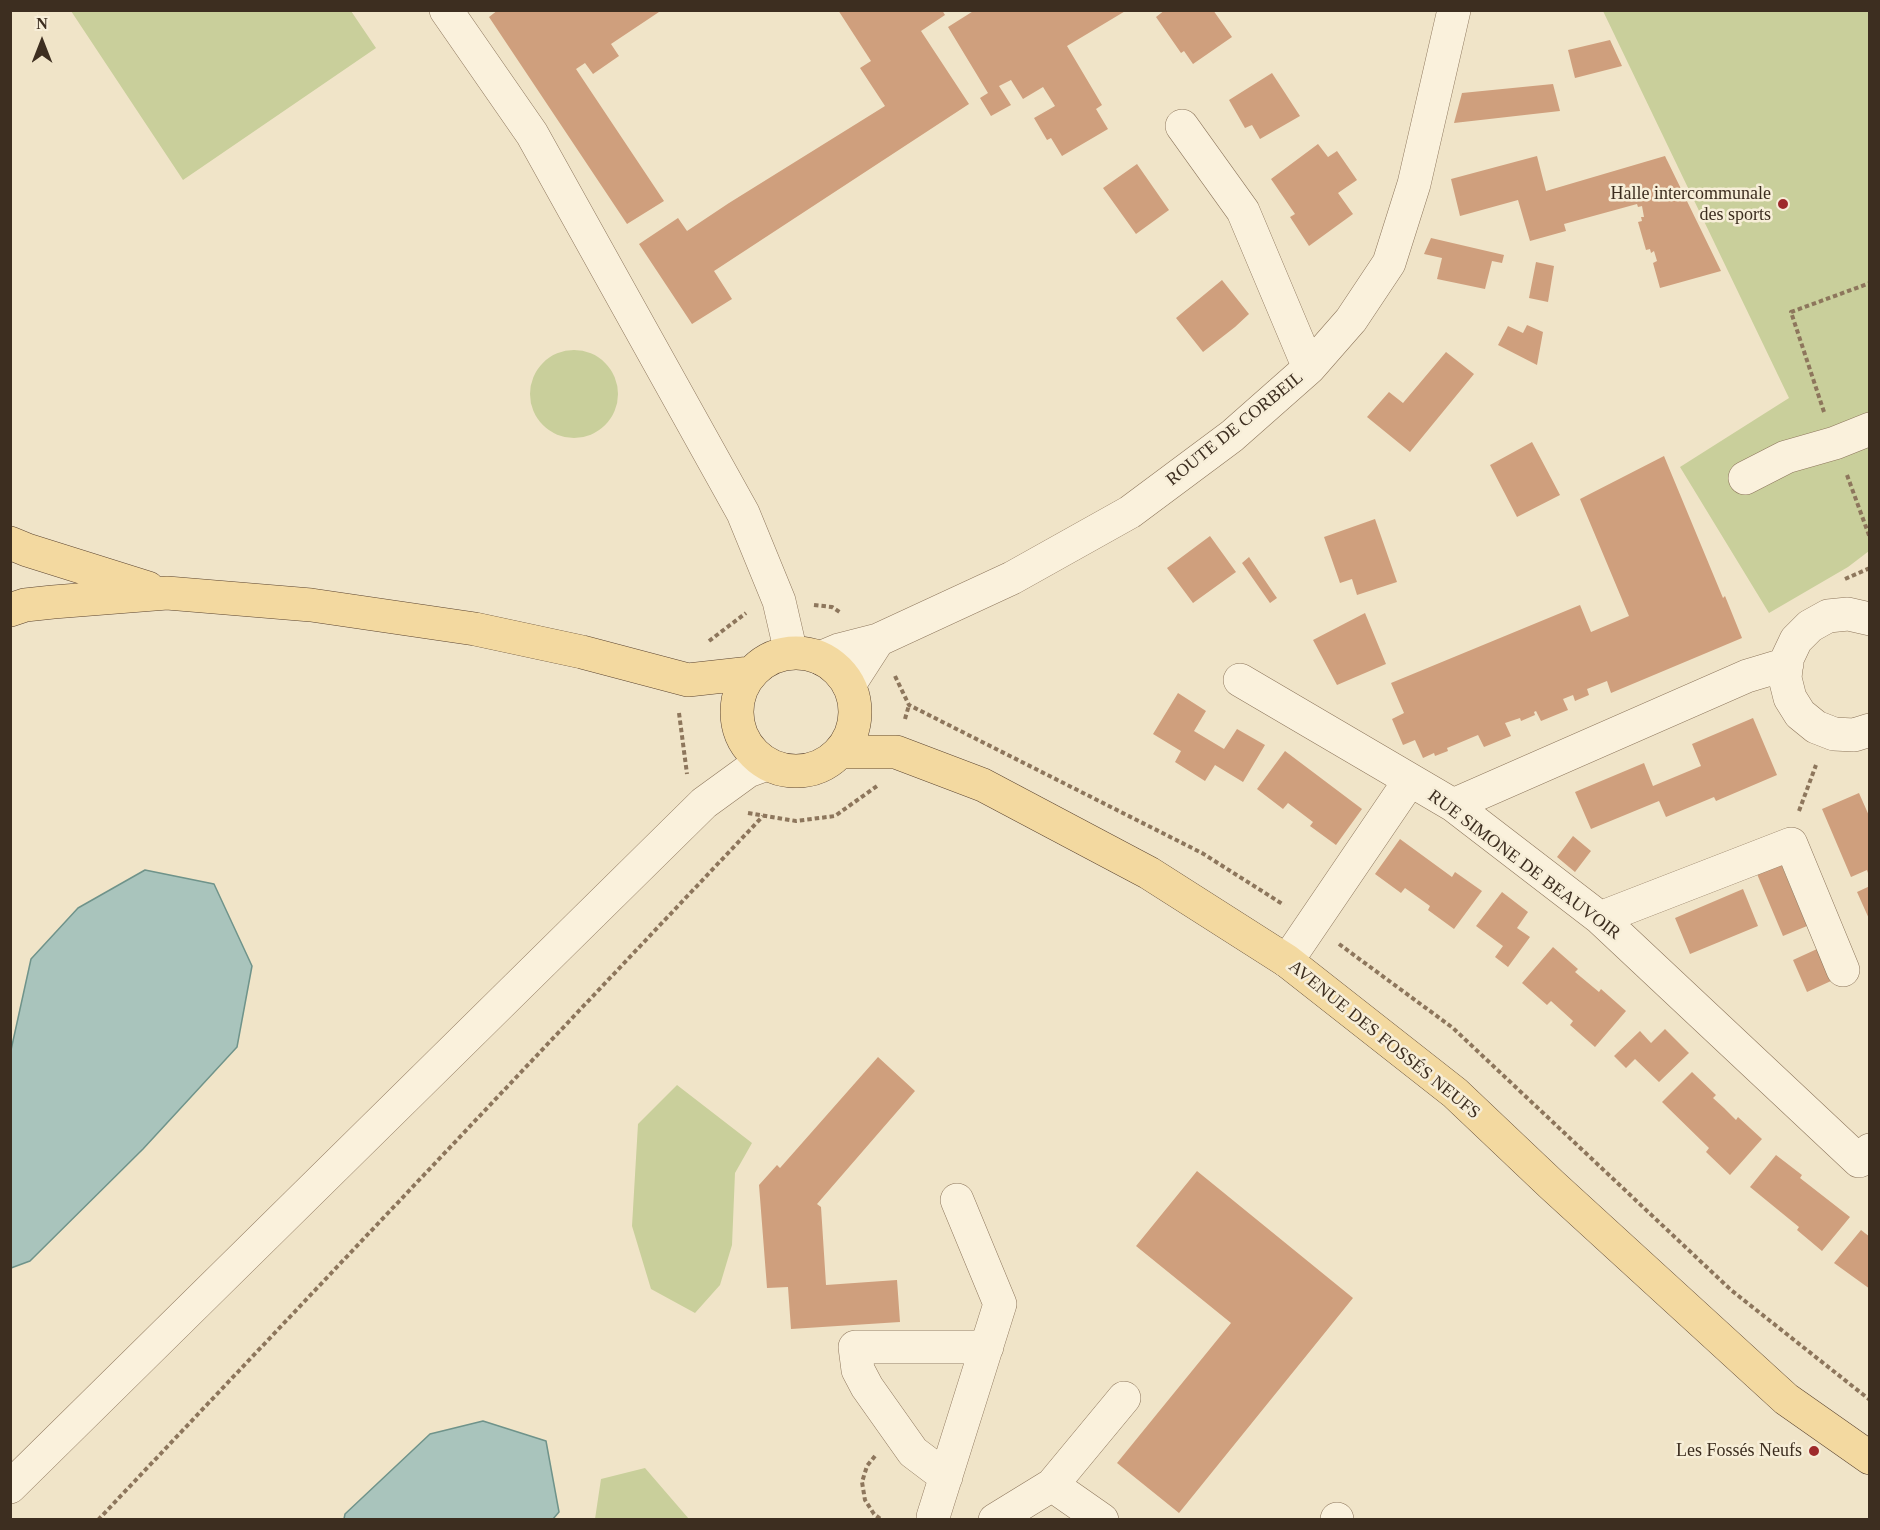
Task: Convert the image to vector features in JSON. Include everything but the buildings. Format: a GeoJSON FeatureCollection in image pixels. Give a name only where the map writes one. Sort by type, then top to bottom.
{"type":"FeatureCollection","features":[{"type":"Feature","properties":{"kind":"main road"},"geometry":{"type":"LineString","coordinates":[[10,543],[166,593]]}},
{"type":"Feature","properties":{"kind":"main road"},"geometry":{"type":"LineString","coordinates":[[10,610],[25,605],[166,593],[311,605],[475,629],[582,652],[688,681],[751,674]]}},
{"type":"Feature","properties":{"kind":"main road"},"geometry":{"type":"LineString","coordinates":[[776,656],[805,656],[837,669],[852,698],[854,726],[841,752],[829,762],[814,769],[798,772],[782,770],[767,764],[753,753],[743,738],[737,721],[737,704],[742,688],[751,674],[763,663],[776,656]]}},
{"type":"Feature","properties":{"kind":"main road"},"geometry":{"type":"LineString","coordinates":[[688,681],[737,721]]}},
{"type":"Feature","properties":{"kind":"main road","name":"AVENUE DES FOSSÉS NEUFS"},"geometry":{"type":"LineString","coordinates":[[852,698],[896,752]]}},
{"type":"Feature","properties":{"kind":"main road","name":"AVENUE DES FOSSÉS NEUFS"},"geometry":{"type":"LineString","coordinates":[[841,752],[896,752],[982,785],[1149,873],[1287,961],[1455,1093],[1786,1399],[1869,1458]]}},
{"type":"Feature","properties":{"kind":"street"},"geometry":{"type":"LineString","coordinates":[[446,10],[532,134],[743,513],[779,601],[805,656]]}},
{"type":"Feature","properties":{"kind":"street","name":"ROUTE DE CORBEIL"},"geometry":{"type":"LineString","coordinates":[[805,656],[839,651],[878,640],[1012,578],[1130,512],[1232,436],[1309,368],[1351,320],[1389,263],[1414,184],[1454,10]]}},
{"type":"Feature","properties":{"kind":"street"},"geometry":{"type":"LineString","coordinates":[[1182,126],[1244,212],[1309,368]]}},
{"type":"Feature","properties":{"kind":"street"},"geometry":{"type":"LineString","coordinates":[[1745,478],[1786,457],[1835,443],[1869,429]]}},
{"type":"Feature","properties":{"kind":"street"},"geometry":{"type":"LineString","coordinates":[[1869,619],[1848,614],[1828,616],[1810,626],[1796,640],[1787,664],[1785,678],[1790,698],[1800,714],[1816,727],[1834,734],[1854,735],[1869,730]]}},
{"type":"Feature","properties":{"kind":"street"},"geometry":{"type":"LineString","coordinates":[[852,698],[878,640]]}},
{"type":"Feature","properties":{"kind":"street"},"geometry":{"type":"LineString","coordinates":[[1453,805],[1747,676],[1787,664]]}},
{"type":"Feature","properties":{"kind":"street","name":"RUE SIMONE DE BEAUVOIR"},"geometry":{"type":"LineString","coordinates":[[1240,681],[1453,805],[1600,918],[1866,1158]]}},
{"type":"Feature","properties":{"kind":"street"},"geometry":{"type":"LineString","coordinates":[[10,1487],[704,804],[748,771],[767,764]]}},
{"type":"Feature","properties":{"kind":"street"},"geometry":{"type":"LineString","coordinates":[[1287,961],[1410,780]]}},
{"type":"Feature","properties":{"kind":"street"},"geometry":{"type":"LineString","coordinates":[[1600,918],[1791,843],[1843,970]]}},
{"type":"Feature","properties":{"kind":"street"},"geometry":{"type":"LineString","coordinates":[[933,1517],[1000,1304],[957,1200]]}},
{"type":"Feature","properties":{"kind":"street"},"geometry":{"type":"LineString","coordinates":[[946,1477],[913,1452],[867,1387],[858,1370],[855,1347],[987,1347]]}},
{"type":"Feature","properties":{"kind":"street"},"geometry":{"type":"LineString","coordinates":[[995,1520],[1052,1485],[1124,1398]]}},
{"type":"Feature","properties":{"kind":"street"},"geometry":{"type":"LineString","coordinates":[[1052,1485],[1102,1520]]}},
{"type":"Feature","properties":{"kind":"path"},"geometry":{"type":"LineString","coordinates":[[1869,283],[1791,312],[1869,538]]}},
{"type":"Feature","properties":{"kind":"path"},"geometry":{"type":"LineString","coordinates":[[98,1520],[763,816]]}},
{"type":"Feature","properties":{"kind":"path"},"geometry":{"type":"LineString","coordinates":[[882,1520],[874,1514],[865,1500],[862,1482],[867,1466],[877,1454],[891,1443],[903,1438]]}},
{"type":"Feature","properties":{"kind":"green space"},"geometry":{"type":"Polygon","coordinates":[[[71,11],[351,11],[376,48],[183,180],[71,11]]]}},
{"type":"Feature","properties":{"kind":"green space","name":"Halle intercommunale des sports"},"geometry":{"type":"Polygon","coordinates":[[[1603,11],[1869,11],[1869,551],[1848,567],[1769,613],[1680,467],[1789,398],[1603,11]]]}},
{"type":"Feature","properties":{"kind":"green space"},"geometry":{"type":"Polygon","coordinates":[[[574,350],[591,353],[605,363],[615,377],[618,394],[615,411],[605,425],[591,435],[574,438],[557,435],[543,425],[533,411],[530,394],[533,377],[543,363],[557,353],[574,350]]]}},
{"type":"Feature","properties":{"kind":"green space"},"geometry":{"type":"Polygon","coordinates":[[[677,1085],[752,1143],[735,1173],[732,1245],[720,1285],[695,1313],[651,1289],[632,1226],[638,1124],[677,1085]]]}},
{"type":"Feature","properties":{"kind":"green space"},"geometry":{"type":"Polygon","coordinates":[[[645,1468],[689,1519],[595,1519],[601,1479],[645,1468]]]}},
{"type":"Feature","properties":{"kind":"water"},"geometry":{"type":"Polygon","coordinates":[[[145,870],[214,884],[252,966],[237,1047],[143,1149],[30,1261],[11,1268],[11,1050],[31,959],[78,908],[145,870]]]}},
{"type":"Feature","properties":{"kind":"water"},"geometry":{"type":"Polygon","coordinates":[[[483,1421],[546,1441],[559,1512],[553,1519],[344,1519],[345,1514],[430,1434],[483,1421]]]}},
{"type":"Feature","properties":{"kind":"place","name":"Halle intercommunale des sports"},"geometry":{"type":"Point","coordinates":[1783,204]}},
{"type":"Feature","properties":{"kind":"place","name":"Les Fossés Neufs"},"geometry":{"type":"Point","coordinates":[1814,1451]}}]}
